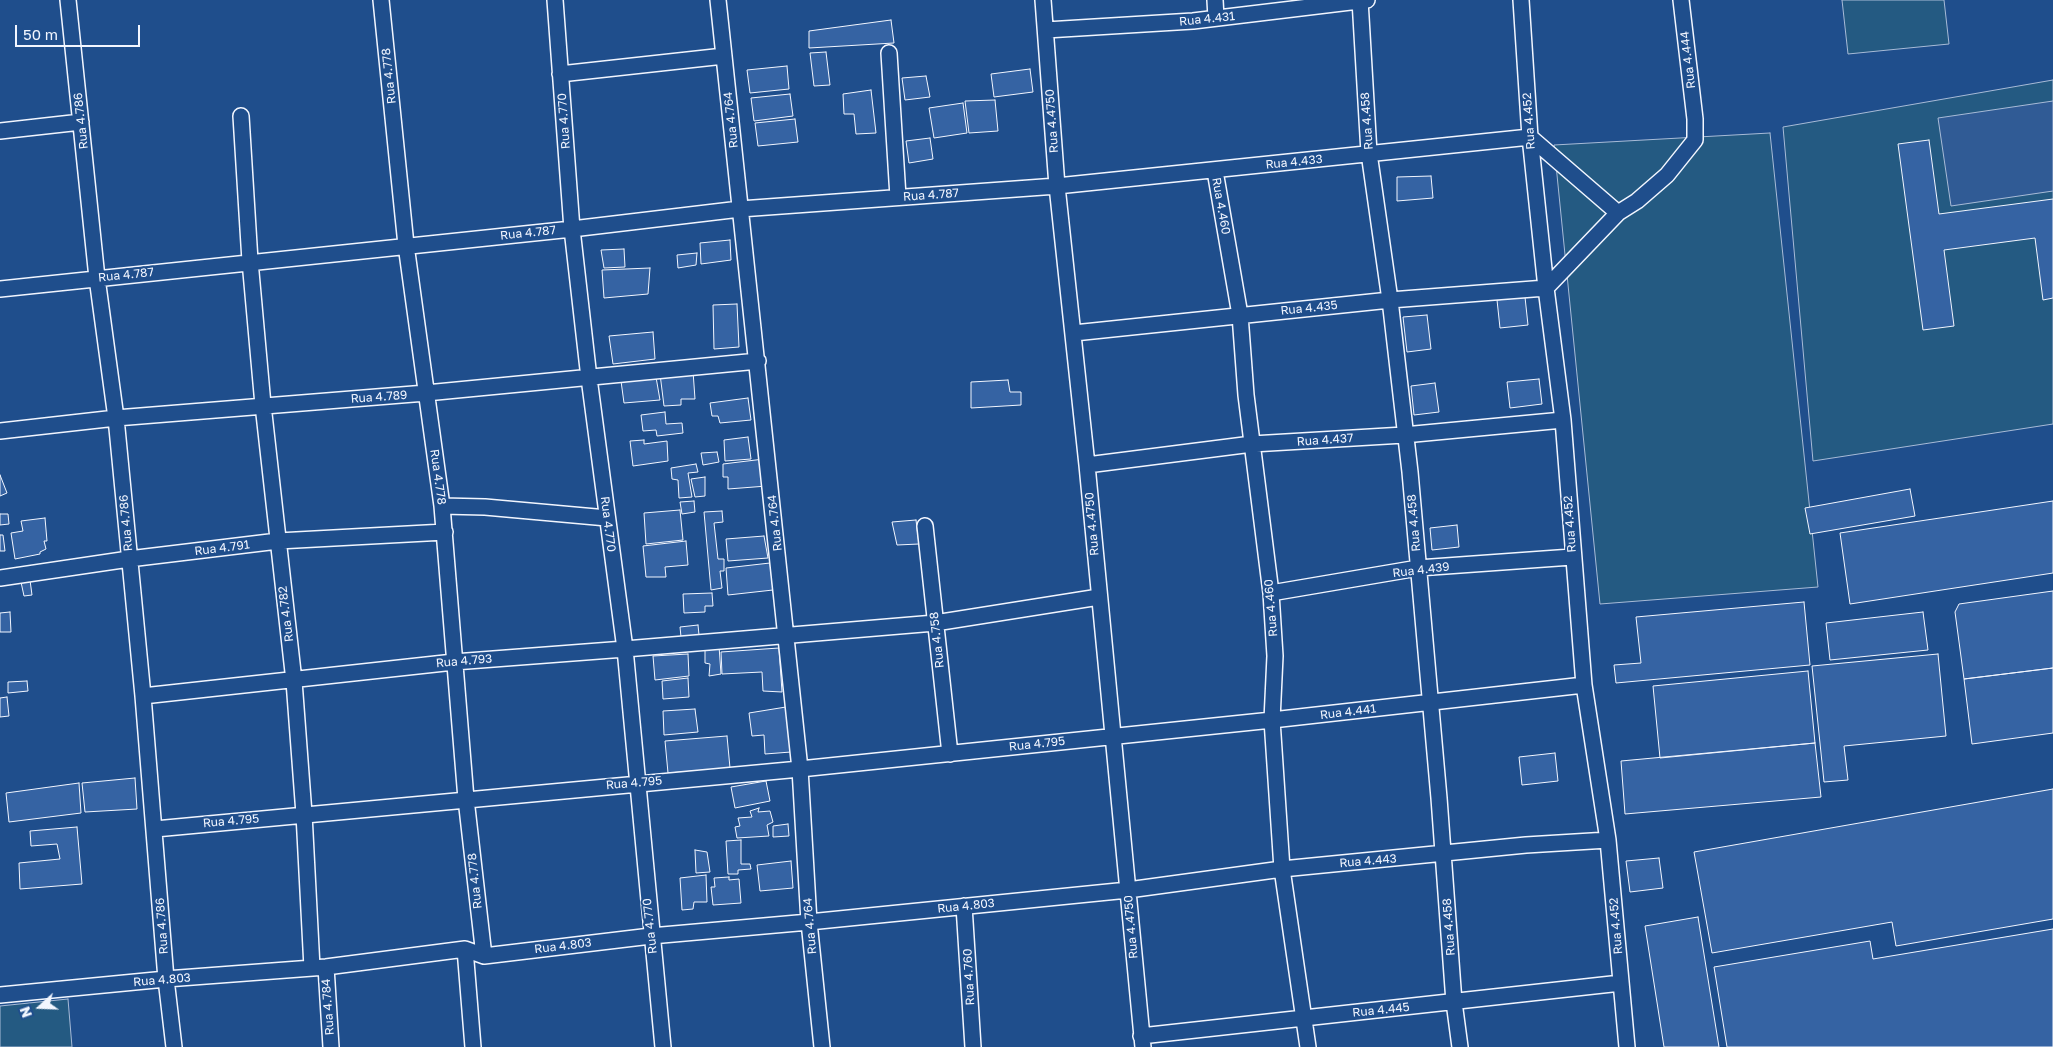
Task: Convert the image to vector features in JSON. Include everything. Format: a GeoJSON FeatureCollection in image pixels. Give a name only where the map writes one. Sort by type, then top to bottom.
{"type":"FeatureCollection","features":[{"type":"Feature","properties":{"kind":"street","name":"Rua 4.786"},"geometry":{"type":"LineString","coordinates":[[68,0],[97,278],[116,418],[155,828],[166,979],[174,1047]]}},
{"type":"Feature","properties":{"kind":"street","name":"Rua 4.778"},"geometry":{"type":"LineString","coordinates":[[381,0],[406,245],[445,532],[466,799],[484,956]]}},
{"type":"Feature","properties":{"kind":"street","name":"Rua 4.770"},"geometry":{"type":"LineString","coordinates":[[555,0],[572,229],[589,378],[625,649],[662,1047]]}},
{"type":"Feature","properties":{"kind":"street","name":"Rua 4.764"},"geometry":{"type":"LineString","coordinates":[[718,0],[800,769],[809,922],[822,1047]]}},
{"type":"Feature","properties":{"kind":"street","name":"Rua 4.4750"},"geometry":{"type":"LineString","coordinates":[[1043,0],[1058,186],[1087,465],[1142,1042]]}},
{"type":"Feature","properties":{"kind":"street"},"geometry":{"type":"LineString","coordinates":[[1215,0],[1216,18]]}},
{"type":"Feature","properties":{"kind":"street","name":"Rua 4.458"},"geometry":{"type":"LineString","coordinates":[[1360,0],[1369,153],[1390,300],[1404,435],[1410,472],[1454,1002],[1460,1047]]}},
{"type":"Feature","properties":{"kind":"street","name":"Rua 4.431"},"geometry":{"type":"LineString","coordinates":[[1046,30],[1216,18],[1367,0]]}},
{"type":"Feature","properties":{"kind":"street","name":"Rua 4.452"},"geometry":{"type":"LineString","coordinates":[[1521,0],[1530,137],[1546,288],[1563,420],[1572,557],[1584,685],[1608,840],[1627,1047]]}},
{"type":"Feature","properties":{"kind":"street","name":"Rua 4.444"},"geometry":{"type":"LineString","coordinates":[[1546,288],[1618,213],[1638,201],[1667,175],[1695,140],[1695,119],[1681,0]]}},
{"type":"Feature","properties":{"kind":"street"},"geometry":{"type":"LineString","coordinates":[[889,53],[898,198]]}},
{"type":"Feature","properties":{"kind":"street"},"geometry":{"type":"LineString","coordinates":[[560,74],[724,56]]}},
{"type":"Feature","properties":{"kind":"street","name":"Rua 4.782"},"geometry":{"type":"LineString","coordinates":[[241,116],[250,261],[294,681],[304,814],[319,968]]}},
{"type":"Feature","properties":{"kind":"street"},"geometry":{"type":"LineString","coordinates":[[0,131],[81,122]]}},
{"type":"Feature","properties":{"kind":"street"},"geometry":{"type":"LineString","coordinates":[[1530,137],[1618,213]]}},
{"type":"Feature","properties":{"kind":"street","name":"Rua 4.433"},"geometry":{"type":"LineString","coordinates":[[1058,186],[1530,137]]}},
{"type":"Feature","properties":{"kind":"street","name":"Rua 4.460"},"geometry":{"type":"LineString","coordinates":[[1215,171],[1240,315],[1252,444],[1271,593],[1275,656],[1272,720],[1282,868],[1308,1047]]}},
{"type":"Feature","properties":{"kind":"street","name":"Rua 4.787"},"geometry":{"type":"LineString","coordinates":[[0,289],[250,261],[572,229],[740,209],[1058,186]]}},
{"type":"Feature","properties":{"kind":"street","name":"Rua 4.435"},"geometry":{"type":"LineString","coordinates":[[1074,333],[1390,300],[1546,288]]}},
{"type":"Feature","properties":{"kind":"street","name":"Rua 4.789"},"geometry":{"type":"LineString","coordinates":[[0,431],[116,418],[426,393],[758,361]]}},
{"type":"Feature","properties":{"kind":"street","name":"Rua 4.437"},"geometry":{"type":"LineString","coordinates":[[1087,465],[1252,444],[1404,435],[1563,420]]}},
{"type":"Feature","properties":{"kind":"street"},"geometry":{"type":"LineString","coordinates":[[442,506],[485,507],[607,518]]}},
{"type":"Feature","properties":{"kind":"street","name":"Rua 4.758"},"geometry":{"type":"LineString","coordinates":[[925,526],[950,754]]}},
{"type":"Feature","properties":{"kind":"street","name":"Rua 4.791"},"geometry":{"type":"LineString","coordinates":[[0,578],[129,559],[278,541],[445,532]]}},
{"type":"Feature","properties":{"kind":"street","name":"Rua 4.439"},"geometry":{"type":"LineString","coordinates":[[1271,593],[1418,568],[1572,557]]}},
{"type":"Feature","properties":{"kind":"street","name":"Rua 4.793"},"geometry":{"type":"LineString","coordinates":[[143,696],[454,662],[935,623],[1099,597]]}},
{"type":"Feature","properties":{"kind":"street","name":"Rua 4.441"},"geometry":{"type":"LineString","coordinates":[[1112,736],[1584,685]]}},
{"type":"Feature","properties":{"kind":"street","name":"Rua 4.795"},"geometry":{"type":"LineString","coordinates":[[155,828],[800,769],[1112,736]]}},
{"type":"Feature","properties":{"kind":"street","name":"Rua 4.443"},"geometry":{"type":"LineString","coordinates":[[1128,890],[1282,868],[1526,845],[1608,840]]}},
{"type":"Feature","properties":{"kind":"street","name":"Rua 4.803"},"geometry":{"type":"LineString","coordinates":[[0,995],[166,979],[319,968],[465,949],[484,956],[651,936],[1128,890]]}},
{"type":"Feature","properties":{"kind":"street","name":"Rua 4.760"},"geometry":{"type":"LineString","coordinates":[[964,906],[973,1047]]}},
{"type":"Feature","properties":{"kind":"street"},"geometry":{"type":"LineString","coordinates":[[465,949],[473,1047]]}},
{"type":"Feature","properties":{"kind":"street","name":"Rua 4.784"},"geometry":{"type":"LineString","coordinates":[[319,968],[331,1047]]}},
{"type":"Feature","properties":{"kind":"street","name":"Rua 4.445"},"geometry":{"type":"LineString","coordinates":[[1142,1042],[1304,1019],[1621,983]]}},
{"type":"Feature","properties":{"kind":"shaded area"},"geometry":{"type":"Polygon","coordinates":[[[1842,0],[1944,0],[1949,44],[1848,54],[1842,0]]]}},
{"type":"Feature","properties":{"kind":"shaded area"},"geometry":{"type":"Polygon","coordinates":[[[2053,80],[2053,424],[1813,461],[1783,127],[2053,80]]]}},
{"type":"Feature","properties":{"kind":"shaded area"},"geometry":{"type":"Polygon","coordinates":[[[2053,101],[2053,191],[1951,206],[1938,118],[2053,101]]]}},
{"type":"Feature","properties":{"kind":"shaded area"},"geometry":{"type":"Polygon","coordinates":[[[1770,133],[1818,587],[1600,604],[1554,145],[1770,133]]]}},
{"type":"Feature","properties":{"kind":"shaded area"},"geometry":{"type":"Polygon","coordinates":[[[68,999],[72,1047],[0,1047],[0,1006],[68,999]]]}},
{"type":"Feature","properties":{"kind":"building"},"geometry":{"type":"Polygon","coordinates":[[[891,20],[894,43],[809,48],[809,31],[891,20]]]}},
{"type":"Feature","properties":{"kind":"building"},"geometry":{"type":"Polygon","coordinates":[[[826,52],[830,85],[814,86],[810,53],[826,52]]]}},
{"type":"Feature","properties":{"kind":"building"},"geometry":{"type":"Polygon","coordinates":[[[787,66],[789,89],[750,93],[747,70],[787,66]]]}},
{"type":"Feature","properties":{"kind":"building"},"geometry":{"type":"Polygon","coordinates":[[[1030,69],[1033,92],[994,97],[991,74],[1030,69]]]}},
{"type":"Feature","properties":{"kind":"building"},"geometry":{"type":"Polygon","coordinates":[[[926,76],[930,97],[905,100],[902,78],[926,76]]]}},
{"type":"Feature","properties":{"kind":"building"},"geometry":{"type":"Polygon","coordinates":[[[871,90],[876,133],[856,134],[854,114],[844,114],[843,94],[871,90]]]}},
{"type":"Feature","properties":{"kind":"building"},"geometry":{"type":"Polygon","coordinates":[[[790,94],[793,116],[754,121],[751,98],[790,94]]]}},
{"type":"Feature","properties":{"kind":"building"},"geometry":{"type":"Polygon","coordinates":[[[995,100],[998,131],[969,133],[965,101],[995,100]]]}},
{"type":"Feature","properties":{"kind":"building"},"geometry":{"type":"Polygon","coordinates":[[[963,103],[967,133],[934,138],[929,108],[963,103]]]}},
{"type":"Feature","properties":{"kind":"building"},"geometry":{"type":"Polygon","coordinates":[[[795,119],[798,142],[758,146],[755,123],[795,119]]]}},
{"type":"Feature","properties":{"kind":"building"},"geometry":{"type":"Polygon","coordinates":[[[930,138],[933,159],[909,163],[906,141],[930,138]]]}},
{"type":"Feature","properties":{"kind":"building"},"geometry":{"type":"Polygon","coordinates":[[[1929,140],[1939,214],[2053,199],[2053,298],[2043,300],[2035,238],[1944,250],[1954,326],[1923,330],[1898,144],[1929,140]]]}},
{"type":"Feature","properties":{"kind":"building"},"geometry":{"type":"Polygon","coordinates":[[[1431,176],[1433,198],[1397,201],[1397,177],[1431,176]]]}},
{"type":"Feature","properties":{"kind":"building"},"geometry":{"type":"Polygon","coordinates":[[[730,240],[731,260],[701,264],[700,243],[730,240]]]}},
{"type":"Feature","properties":{"kind":"building"},"geometry":{"type":"Polygon","coordinates":[[[624,249],[625,267],[604,268],[601,250],[624,249]]]}},
{"type":"Feature","properties":{"kind":"building"},"geometry":{"type":"Polygon","coordinates":[[[697,253],[696,265],[678,268],[677,255],[697,253]]]}},
{"type":"Feature","properties":{"kind":"building"},"geometry":{"type":"Polygon","coordinates":[[[650,268],[648,294],[604,298],[602,270],[650,268]]]}},
{"type":"Feature","properties":{"kind":"building"},"geometry":{"type":"Polygon","coordinates":[[[1525,297],[1528,325],[1500,328],[1497,300],[1525,297]]]}},
{"type":"Feature","properties":{"kind":"building"},"geometry":{"type":"Polygon","coordinates":[[[737,304],[739,347],[714,349],[713,305],[737,304]]]}},
{"type":"Feature","properties":{"kind":"building"},"geometry":{"type":"Polygon","coordinates":[[[1427,315],[1431,349],[1407,352],[1403,317],[1427,315]]]}},
{"type":"Feature","properties":{"kind":"building"},"geometry":{"type":"Polygon","coordinates":[[[653,332],[655,359],[613,364],[609,336],[653,332]]]}},
{"type":"Feature","properties":{"kind":"building"},"geometry":{"type":"Polygon","coordinates":[[[693,371],[695,399],[681,399],[681,405],[664,406],[660,374],[693,371]]]}},
{"type":"Feature","properties":{"kind":"building"},"geometry":{"type":"Polygon","coordinates":[[[656,377],[660,400],[624,403],[621,381],[656,377]]]}},
{"type":"Feature","properties":{"kind":"building"},"geometry":{"type":"Polygon","coordinates":[[[1539,379],[1542,404],[1510,408],[1507,382],[1539,379]]]}},
{"type":"Feature","properties":{"kind":"building"},"geometry":{"type":"Polygon","coordinates":[[[1008,380],[1010,392],[1021,392],[1021,405],[971,408],[971,382],[1008,380]]]}},
{"type":"Feature","properties":{"kind":"building"},"geometry":{"type":"Polygon","coordinates":[[[1435,383],[1439,412],[1414,415],[1411,386],[1435,383]]]}},
{"type":"Feature","properties":{"kind":"building"},"geometry":{"type":"Polygon","coordinates":[[[748,398],[751,420],[720,423],[718,416],[712,416],[710,403],[748,398]]]}},
{"type":"Feature","properties":{"kind":"building"},"geometry":{"type":"Polygon","coordinates":[[[665,412],[666,424],[682,423],[683,433],[657,436],[656,430],[643,431],[641,415],[665,412]]]}},
{"type":"Feature","properties":{"kind":"building"},"geometry":{"type":"Polygon","coordinates":[[[748,437],[751,459],[725,461],[724,440],[748,437]]]}},
{"type":"Feature","properties":{"kind":"building"},"geometry":{"type":"Polygon","coordinates":[[[644,440],[644,444],[667,441],[668,461],[633,466],[630,441],[644,440]]]}},
{"type":"Feature","properties":{"kind":"building"},"geometry":{"type":"Polygon","coordinates":[[[717,452],[719,462],[703,465],[701,453],[717,452]]]}},
{"type":"Feature","properties":{"kind":"building"},"geometry":{"type":"Polygon","coordinates":[[[764,459],[767,486],[728,489],[728,477],[723,477],[723,464],[764,459]]]}},
{"type":"Feature","properties":{"kind":"building"},"geometry":{"type":"Polygon","coordinates":[[[696,464],[698,472],[688,473],[692,497],[679,498],[678,480],[672,479],[671,468],[696,464]]]}},
{"type":"Feature","properties":{"kind":"building"},"geometry":{"type":"Polygon","coordinates":[[[0,475],[7,493],[0,496],[0,475]]]}},
{"type":"Feature","properties":{"kind":"building"},"geometry":{"type":"Polygon","coordinates":[[[705,477],[705,496],[695,497],[691,479],[705,477]]]}},
{"type":"Feature","properties":{"kind":"building"},"geometry":{"type":"Polygon","coordinates":[[[1910,489],[1915,516],[1810,534],[1805,508],[1910,489]]]}},
{"type":"Feature","properties":{"kind":"building"},"geometry":{"type":"Polygon","coordinates":[[[694,501],[695,512],[682,514],[680,502],[694,501]]]}},
{"type":"Feature","properties":{"kind":"building"},"geometry":{"type":"Polygon","coordinates":[[[2053,501],[2053,573],[1850,604],[1840,533],[2053,501]]]}},
{"type":"Feature","properties":{"kind":"building"},"geometry":{"type":"Polygon","coordinates":[[[680,510],[683,540],[646,544],[644,513],[680,510]]]}},
{"type":"Feature","properties":{"kind":"building"},"geometry":{"type":"Polygon","coordinates":[[[722,511],[723,522],[714,523],[718,559],[724,559],[724,571],[720,571],[722,588],[711,590],[704,512],[722,511]]]}},
{"type":"Feature","properties":{"kind":"building"},"geometry":{"type":"Polygon","coordinates":[[[0,514],[8,514],[9,524],[0,525],[0,514]]]}},
{"type":"Feature","properties":{"kind":"building"},"geometry":{"type":"Polygon","coordinates":[[[45,518],[47,541],[44,541],[46,549],[40,552],[40,554],[15,559],[11,533],[23,531],[21,521],[45,518]]]}},
{"type":"Feature","properties":{"kind":"building"},"geometry":{"type":"Polygon","coordinates":[[[916,520],[919,544],[897,545],[892,522],[916,520]]]}},
{"type":"Feature","properties":{"kind":"building"},"geometry":{"type":"Polygon","coordinates":[[[1457,525],[1459,547],[1432,550],[1430,528],[1457,525]]]}},
{"type":"Feature","properties":{"kind":"building"},"geometry":{"type":"Polygon","coordinates":[[[0,535],[3,535],[5,551],[0,551],[0,535]]]}},
{"type":"Feature","properties":{"kind":"building"},"geometry":{"type":"Polygon","coordinates":[[[764,536],[768,558],[728,561],[726,539],[764,536]]]}},
{"type":"Feature","properties":{"kind":"building"},"geometry":{"type":"Polygon","coordinates":[[[686,541],[688,565],[665,567],[666,577],[646,577],[643,546],[686,541]]]}},
{"type":"Feature","properties":{"kind":"building"},"geometry":{"type":"Polygon","coordinates":[[[770,563],[773,590],[728,595],[726,568],[770,563]]]}},
{"type":"Feature","properties":{"kind":"building"},"geometry":{"type":"Polygon","coordinates":[[[30,580],[32,595],[24,596],[21,582],[30,580]]]}},
{"type":"Feature","properties":{"kind":"building"},"geometry":{"type":"Polygon","coordinates":[[[2053,591],[2053,668],[1964,679],[1955,612],[1959,604],[2053,591]]]}},
{"type":"Feature","properties":{"kind":"building"},"geometry":{"type":"Polygon","coordinates":[[[712,593],[713,606],[705,606],[705,612],[684,613],[683,594],[712,593]]]}},
{"type":"Feature","properties":{"kind":"building"},"geometry":{"type":"Polygon","coordinates":[[[1804,602],[1810,665],[1616,683],[1614,665],[1641,663],[1636,617],[1804,602]]]}},
{"type":"Feature","properties":{"kind":"building"},"geometry":{"type":"Polygon","coordinates":[[[10,612],[11,632],[0,632],[0,613],[10,612]]]}},
{"type":"Feature","properties":{"kind":"building"},"geometry":{"type":"Polygon","coordinates":[[[1923,612],[1928,650],[1830,660],[1826,623],[1923,612]]]}},
{"type":"Feature","properties":{"kind":"building"},"geometry":{"type":"Polygon","coordinates":[[[698,625],[699,635],[681,637],[680,627],[698,625]]]}},
{"type":"Feature","properties":{"kind":"building"},"geometry":{"type":"Polygon","coordinates":[[[719,646],[721,674],[709,676],[710,664],[705,663],[705,647],[719,646]]]}},
{"type":"Feature","properties":{"kind":"building"},"geometry":{"type":"Polygon","coordinates":[[[779,648],[782,692],[763,691],[762,672],[722,674],[721,652],[779,648]]]}},
{"type":"Feature","properties":{"kind":"building"},"geometry":{"type":"Polygon","coordinates":[[[688,654],[689,676],[655,680],[653,656],[688,654]]]}},
{"type":"Feature","properties":{"kind":"building"},"geometry":{"type":"Polygon","coordinates":[[[1938,654],[1946,736],[1844,746],[1848,780],[1824,782],[1812,666],[1938,654]]]}},
{"type":"Feature","properties":{"kind":"building"},"geometry":{"type":"Polygon","coordinates":[[[2053,668],[2053,733],[1972,744],[1964,679],[2053,668]]]}},
{"type":"Feature","properties":{"kind":"building"},"geometry":{"type":"Polygon","coordinates":[[[1808,671],[1815,743],[1660,758],[1653,686],[1808,671]]]}},
{"type":"Feature","properties":{"kind":"building"},"geometry":{"type":"Polygon","coordinates":[[[688,678],[689,697],[663,699],[662,681],[688,678]]]}},
{"type":"Feature","properties":{"kind":"building"},"geometry":{"type":"Polygon","coordinates":[[[27,681],[28,691],[8,693],[8,682],[27,681]]]}},
{"type":"Feature","properties":{"kind":"building"},"geometry":{"type":"Polygon","coordinates":[[[7,697],[9,716],[0,717],[0,698],[7,697]]]}},
{"type":"Feature","properties":{"kind":"building"},"geometry":{"type":"Polygon","coordinates":[[[786,707],[791,752],[765,754],[764,735],[752,736],[749,713],[786,707]]]}},
{"type":"Feature","properties":{"kind":"building"},"geometry":{"type":"Polygon","coordinates":[[[695,709],[698,732],[664,735],[663,711],[695,709]]]}},
{"type":"Feature","properties":{"kind":"building"},"geometry":{"type":"Polygon","coordinates":[[[727,736],[730,768],[668,773],[665,741],[727,736]]]}},
{"type":"Feature","properties":{"kind":"building"},"geometry":{"type":"Polygon","coordinates":[[[1815,743],[1821,797],[1625,814],[1621,761],[1815,743]]]}},
{"type":"Feature","properties":{"kind":"building"},"geometry":{"type":"Polygon","coordinates":[[[1555,753],[1558,781],[1522,785],[1519,757],[1555,753]]]}},
{"type":"Feature","properties":{"kind":"building"},"geometry":{"type":"Polygon","coordinates":[[[135,778],[137,809],[85,812],[82,783],[135,778]]]}},
{"type":"Feature","properties":{"kind":"building"},"geometry":{"type":"Polygon","coordinates":[[[766,781],[770,801],[735,808],[731,787],[766,781]]]}},
{"type":"Feature","properties":{"kind":"building"},"geometry":{"type":"Polygon","coordinates":[[[79,783],[81,813],[9,822],[6,793],[79,783]]]}},
{"type":"Feature","properties":{"kind":"building"},"geometry":{"type":"Polygon","coordinates":[[[2053,789],[2053,919],[1896,946],[1892,922],[1712,953],[1694,852],[2053,789]]]}},
{"type":"Feature","properties":{"kind":"building"},"geometry":{"type":"Polygon","coordinates":[[[759,808],[758,812],[770,811],[773,822],[767,825],[769,836],[737,838],[735,827],[740,826],[738,818],[752,817],[750,811],[759,808]]]}},
{"type":"Feature","properties":{"kind":"building"},"geometry":{"type":"Polygon","coordinates":[[[788,824],[789,836],[773,837],[773,826],[788,824]]]}},
{"type":"Feature","properties":{"kind":"building"},"geometry":{"type":"Polygon","coordinates":[[[77,827],[82,884],[20,889],[19,863],[60,859],[57,844],[31,846],[30,831],[77,827]]]}},
{"type":"Feature","properties":{"kind":"building"},"geometry":{"type":"Polygon","coordinates":[[[741,840],[741,864],[750,864],[751,869],[738,870],[738,874],[728,874],[726,841],[741,840]]]}},
{"type":"Feature","properties":{"kind":"building"},"geometry":{"type":"Polygon","coordinates":[[[695,850],[707,852],[710,872],[696,873],[695,850]]]}},
{"type":"Feature","properties":{"kind":"building"},"geometry":{"type":"Polygon","coordinates":[[[1659,858],[1663,888],[1630,892],[1626,861],[1659,858]]]}},
{"type":"Feature","properties":{"kind":"building"},"geometry":{"type":"Polygon","coordinates":[[[791,861],[793,888],[760,891],[757,865],[791,861]]]}},
{"type":"Feature","properties":{"kind":"building"},"geometry":{"type":"Polygon","coordinates":[[[706,875],[707,902],[694,902],[693,909],[682,910],[680,878],[706,875]]]}},
{"type":"Feature","properties":{"kind":"building"},"geometry":{"type":"Polygon","coordinates":[[[729,877],[729,880],[739,879],[741,903],[713,905],[711,887],[715,887],[714,878],[729,877]]]}},
{"type":"Feature","properties":{"kind":"building"},"geometry":{"type":"Polygon","coordinates":[[[1698,917],[1719,1047],[1664,1047],[1645,926],[1698,917]]]}},
{"type":"Feature","properties":{"kind":"building"},"geometry":{"type":"Polygon","coordinates":[[[2053,929],[2053,1047],[1727,1047],[1714,967],[1870,941],[1873,959],[2053,929]]]}}]}
